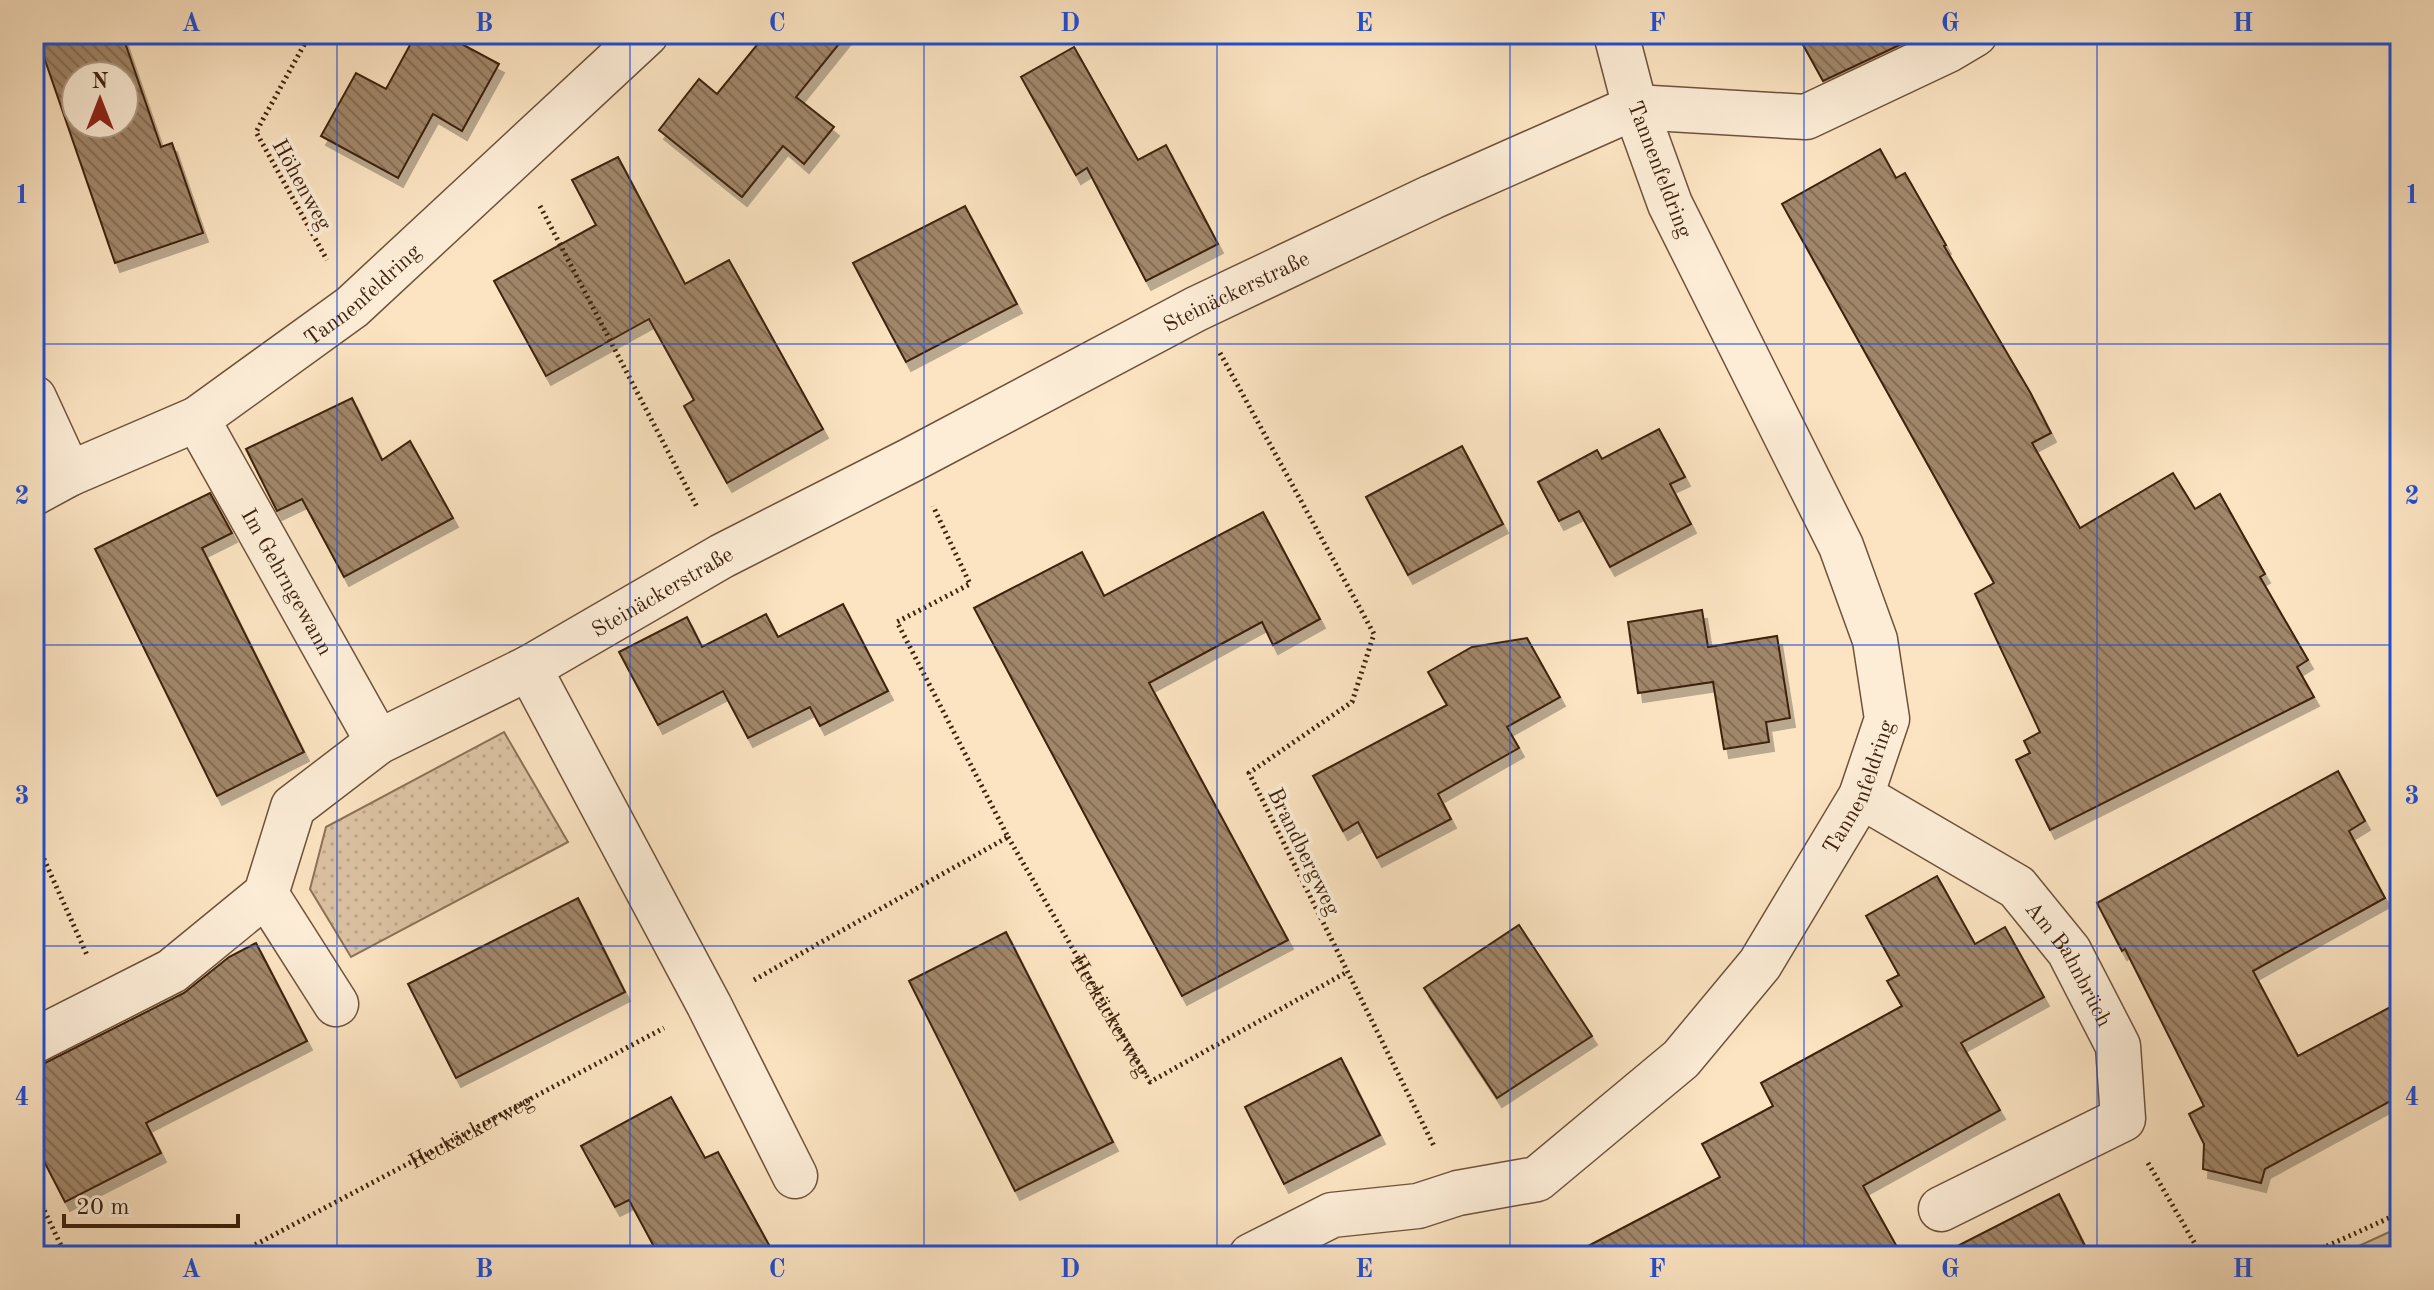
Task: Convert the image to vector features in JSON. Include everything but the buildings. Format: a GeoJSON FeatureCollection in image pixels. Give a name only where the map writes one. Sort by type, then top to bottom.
{"type":"FeatureCollection","features":[{"type":"Feature","properties":{"kind":"street","name":"Tannenfeldring"},"geometry":{"type":"LineString","coordinates":[[52,484],[197,419],[352,307],[646,34]]}},
{"type":"Feature","properties":{"kind":"street","name":"Tannenfeldring"},"geometry":{"type":"LineString","coordinates":[[1251,1256],[1332,1215],[1418,1206],[1458,1193],[1537,1179],[1681,1059],[1760,964],[1861,796],[1887,719],[1875,640],[1841,546],[1670,204],[1635,107],[1616,34]]}},
{"type":"Feature","properties":{"kind":"street","name":"Steinäckerstraße"},"geometry":{"type":"LineString","coordinates":[[266,894],[293,807],[378,742],[529,668],[722,556],[1196,309],[1432,197],[1635,107],[1806,117],[1948,50],[1975,34]]}},
{"type":"Feature","properties":{"kind":"street"},"geometry":{"type":"LineString","coordinates":[[34,398],[52,484]]}},
{"type":"Feature","properties":{"kind":"street","name":"Im Gehrngewann"},"geometry":{"type":"LineString","coordinates":[[197,419],[378,742]]}},
{"type":"Feature","properties":{"kind":"street"},"geometry":{"type":"LineString","coordinates":[[529,668],[709,1005],[795,1176]]}},
{"type":"Feature","properties":{"kind":"street","name":"Am Bahnbrüch"},"geometry":{"type":"LineString","coordinates":[[1861,796],[2017,887],[2069,951],[2118,1046],[2123,1119]]}},
{"type":"Feature","properties":{"kind":"street"},"geometry":{"type":"LineString","coordinates":[[34,1041],[172,971],[266,894],[336,1004]]}},
{"type":"Feature","properties":{"kind":"street"},"geometry":{"type":"LineString","coordinates":[[1941,1209],[2123,1119]]}},
{"type":"Feature","properties":{"kind":"path","name":"Höhenweg"},"geometry":{"type":"LineString","coordinates":[[310,34],[256,132],[352,307]]}},
{"type":"Feature","properties":{"kind":"path"},"geometry":{"type":"LineString","coordinates":[[514,157],[722,556]]}},
{"type":"Feature","properties":{"kind":"path","name":"Brandbergweg"},"geometry":{"type":"LineString","coordinates":[[1196,309],[1374,634],[1352,702],[1249,773],[1458,1193]]}},
{"type":"Feature","properties":{"kind":"path","name":"Heckäckerweg"},"geometry":{"type":"LineString","coordinates":[[911,460],[970,584],[897,622],[1008,837],[1150,1082],[1347,972]]}},
{"type":"Feature","properties":{"kind":"path"},"geometry":{"type":"LineString","coordinates":[[34,837],[108,1003]]}},
{"type":"Feature","properties":{"kind":"path","name":"Heckäckerweg"},"geometry":{"type":"LineString","coordinates":[[234,1256],[709,1005],[1008,837]]}},
{"type":"Feature","properties":{"kind":"path"},"geometry":{"type":"LineString","coordinates":[[2123,1119],[2202,1256]]}},
{"type":"Feature","properties":{"kind":"path"},"geometry":{"type":"LineString","coordinates":[[34,1189],[66,1256]]}},
{"type":"Feature","properties":{"kind":"path"},"geometry":{"type":"LineString","coordinates":[[2305,1256],[2400,1213]]}},
{"type":"Feature","properties":{"kind":"green space"},"geometry":{"type":"Polygon","coordinates":[[[504,732],[568,842],[351,957],[310,889],[326,827],[504,732]]]}},
{"type":"Feature","properties":{"kind":"green space"},"geometry":{"type":"Polygon","coordinates":[[[2400,1227],[2400,1256],[2337,1256],[2400,1227]]]}}]}
